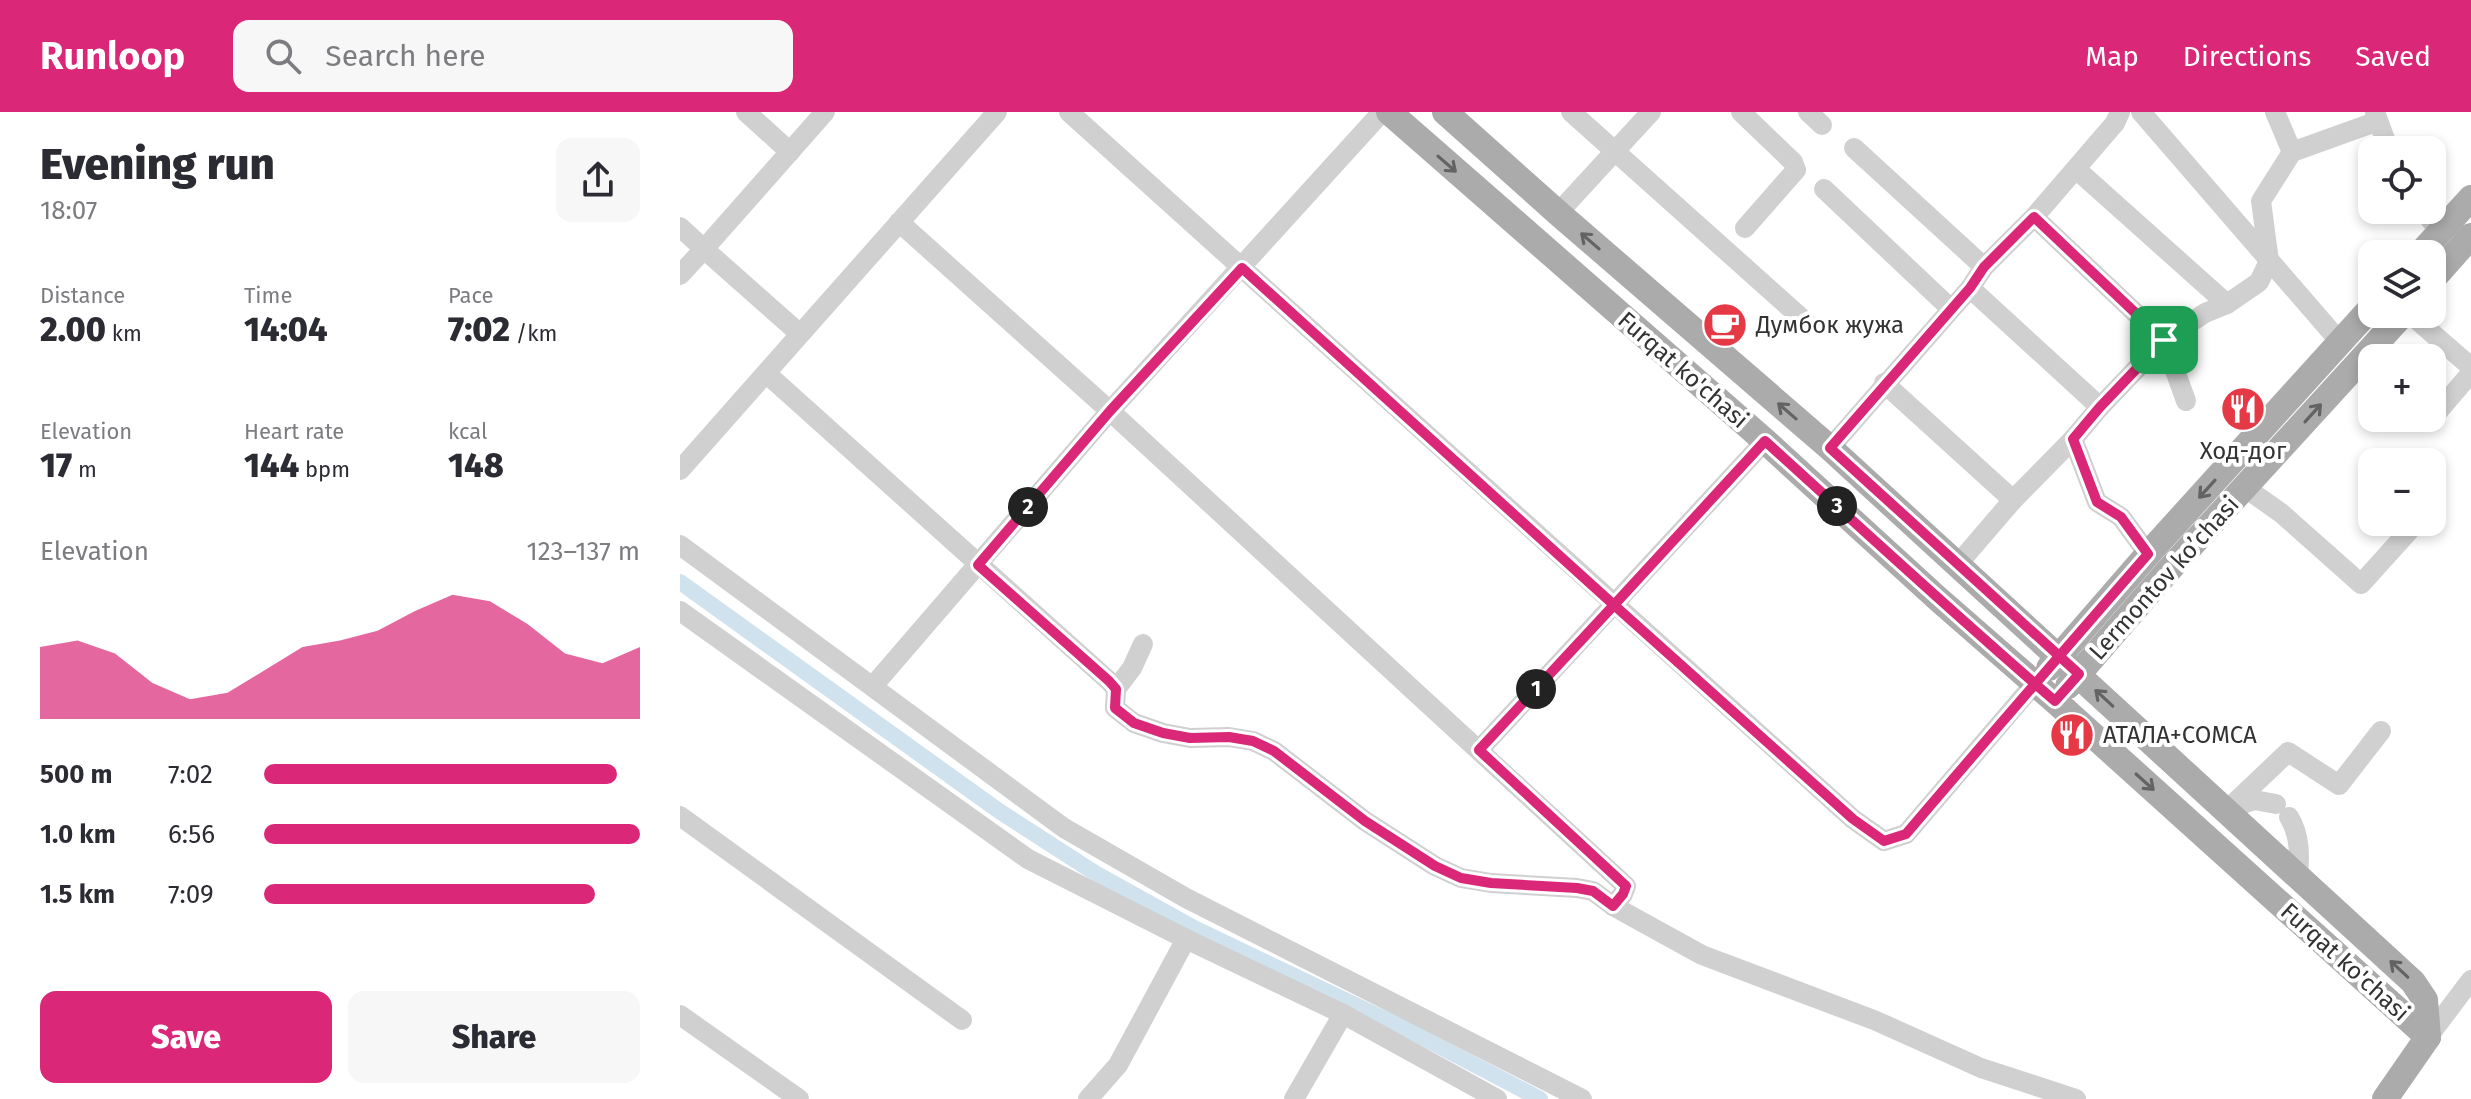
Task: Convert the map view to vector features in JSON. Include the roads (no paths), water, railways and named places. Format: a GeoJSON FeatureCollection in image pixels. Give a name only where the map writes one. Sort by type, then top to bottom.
{"type":"FeatureCollection","features":[{"type":"Feature","properties":{"kind":"main road","name":"Furqat ko'chasi"},"geometry":{"type":"LineString","coordinates":[[1389,112],[1765,441],[2428,1037]]}},
{"type":"Feature","properties":{"kind":"main road","name":"Furqat ko'chasi"},"geometry":{"type":"LineString","coordinates":[[1445,112],[1830,448],[2413,982],[2425,1000],[2428,1037]]}},
{"type":"Feature","properties":{"kind":"main road"},"geometry":{"type":"LineString","coordinates":[[2433,240],[2471,198]]}},
{"type":"Feature","properties":{"kind":"main road"},"geometry":{"type":"LineString","coordinates":[[2446,264],[2471,236]]}},
{"type":"Feature","properties":{"kind":"main road","name":"Lermontov ko’chasi"},"geometry":{"type":"LineString","coordinates":[[2035,683],[2358,322]]}},
{"type":"Feature","properties":{"kind":"main road","name":"Lermontov ko’chasi"},"geometry":{"type":"LineString","coordinates":[[2055,701],[2244,487],[2390,328]]}},
{"type":"Feature","properties":{"kind":"main road"},"geometry":{"type":"LineString","coordinates":[[2385,1099],[2428,1037]]}},
{"type":"Feature","properties":{"kind":"street"},"geometry":{"type":"LineString","coordinates":[[746,112],[790,152]]}},
{"type":"Feature","properties":{"kind":"street"},"geometry":{"type":"LineString","coordinates":[[680,275],[825,112]]}},
{"type":"Feature","properties":{"kind":"street"},"geometry":{"type":"LineString","coordinates":[[680,470],[997,112]]}},
{"type":"Feature","properties":{"kind":"street"},"geometry":{"type":"LineString","coordinates":[[1069,112],[1853,819],[1884,841],[1906,834],[2035,683]]}},
{"type":"Feature","properties":{"kind":"street"},"geometry":{"type":"LineString","coordinates":[[873,686],[1110,411],[1382,112]]}},
{"type":"Feature","properties":{"kind":"street"},"geometry":{"type":"LineString","coordinates":[[1571,112],[1807,323]]}},
{"type":"Feature","properties":{"kind":"street"},"geometry":{"type":"LineString","coordinates":[[1741,112],[1793,162],[1796,170],[1745,228]]}},
{"type":"Feature","properties":{"kind":"street"},"geometry":{"type":"LineString","coordinates":[[1830,448],[1970,288],[1984,267],[2076,169],[2115,123],[2120,112]]}},
{"type":"Feature","properties":{"kind":"street"},"geometry":{"type":"LineString","coordinates":[[2141,112],[2340,342]]}},
{"type":"Feature","properties":{"kind":"street"},"geometry":{"type":"LineString","coordinates":[[2275,112],[2292,152]]}},
{"type":"Feature","properties":{"kind":"street"},"geometry":{"type":"LineString","coordinates":[[1558,213],[1615,151],[1638,116]]}},
{"type":"Feature","properties":{"kind":"street"},"geometry":{"type":"LineString","coordinates":[[1958,564],[2013,500],[2164,340],[2259,282],[2269,261],[2261,201],[2292,152],[2376,116],[2384,136]]}},
{"type":"Feature","properties":{"kind":"street"},"geometry":{"type":"LineString","coordinates":[[1854,148],[1984,267]]}},
{"type":"Feature","properties":{"kind":"street"},"geometry":{"type":"LineString","coordinates":[[2076,169],[2227,304]]}},
{"type":"Feature","properties":{"kind":"street"},"geometry":{"type":"LineString","coordinates":[[1824,189],[1950,308]]}},
{"type":"Feature","properties":{"kind":"street"},"geometry":{"type":"LineString","coordinates":[[2034,217],[2164,340],[2186,401]]}},
{"type":"Feature","properties":{"kind":"street"},"geometry":{"type":"LineString","coordinates":[[899,222],[1110,411],[1626,886],[1613,906]]}},
{"type":"Feature","properties":{"kind":"street"},"geometry":{"type":"LineString","coordinates":[[2434,224],[2440,232]]}},
{"type":"Feature","properties":{"kind":"street"},"geometry":{"type":"LineString","coordinates":[[680,227],[799,333]]}},
{"type":"Feature","properties":{"kind":"street"},"geometry":{"type":"LineString","coordinates":[[1970,288],[2100,407]]}},
{"type":"Feature","properties":{"kind":"street"},"geometry":{"type":"LineString","coordinates":[[2426,328],[2471,367]]}},
{"type":"Feature","properties":{"kind":"street"},"geometry":{"type":"LineString","coordinates":[[2446,402],[2471,373]]}},
{"type":"Feature","properties":{"kind":"street"},"geometry":{"type":"LineString","coordinates":[[767,374],[1116,689]]}},
{"type":"Feature","properties":{"kind":"street"},"geometry":{"type":"LineString","coordinates":[[1884,383],[2013,500]]}},
{"type":"Feature","properties":{"kind":"street"},"geometry":{"type":"LineString","coordinates":[[2073,439],[2097,502],[2121,517],[2148,554]]}},
{"type":"Feature","properties":{"kind":"street"},"geometry":{"type":"LineString","coordinates":[[1479,750],[1765,441]]}},
{"type":"Feature","properties":{"kind":"street"},"geometry":{"type":"LineString","coordinates":[[2244,487],[2281,513],[2361,584],[2404,536]]}},
{"type":"Feature","properties":{"kind":"street"},"geometry":{"type":"LineString","coordinates":[[680,545],[1064,828],[1186,898],[1582,1099]]}},
{"type":"Feature","properties":{"kind":"street"},"geometry":{"type":"LineString","coordinates":[[680,611],[1028,859],[1343,1014],[1494,1099]]}},
{"type":"Feature","properties":{"kind":"street"},"geometry":{"type":"LineString","coordinates":[[1143,644],[1132,668],[1116,689],[1115,708],[1134,723],[1190,738],[1229,737],[1253,741],[1274,751],[1365,821],[1435,866],[1461,878],[1593,891],[1613,906],[1702,955],[1874,1020],[1981,1068],[2076,1099]]}},
{"type":"Feature","properties":{"kind":"street"},"geometry":{"type":"LineString","coordinates":[[2227,810],[2288,752],[2339,785],[2381,731]]}},
{"type":"Feature","properties":{"kind":"street"},"geometry":{"type":"LineString","coordinates":[[2227,810],[2254,800],[2282,810],[2293,823],[2300,856],[2298,876]]}},
{"type":"Feature","properties":{"kind":"street"},"geometry":{"type":"LineString","coordinates":[[680,816],[962,1020]]}},
{"type":"Feature","properties":{"kind":"street"},"geometry":{"type":"LineString","coordinates":[[1088,1099],[1118,1065],[1186,939]]}},
{"type":"Feature","properties":{"kind":"street"},"geometry":{"type":"LineString","coordinates":[[2428,1037],[2471,980]]}},
{"type":"Feature","properties":{"kind":"street"},"geometry":{"type":"LineString","coordinates":[[1294,1099],[1343,1014]]}},
{"type":"Feature","properties":{"kind":"street"},"geometry":{"type":"LineString","coordinates":[[680,1015],[799,1099]]}},
{"type":"Feature","properties":{"kind":"waterway"},"geometry":{"type":"LineString","coordinates":[[680,582],[999,811],[1095,873],[1194,928],[1416,1034],[1540,1099]]}},
{"type":"Feature","properties":{"kind":"place","name":"Думбок жужа"},"geometry":{"type":"Point","coordinates":[1725,325]}},
{"type":"Feature","properties":{"kind":"place","name":"Ход-дог"},"geometry":{"type":"Point","coordinates":[2243,409]}},
{"type":"Feature","properties":{"kind":"place","name":"АТАЛА+СОМСА"},"geometry":{"type":"Point","coordinates":[2072,735]}}]}
